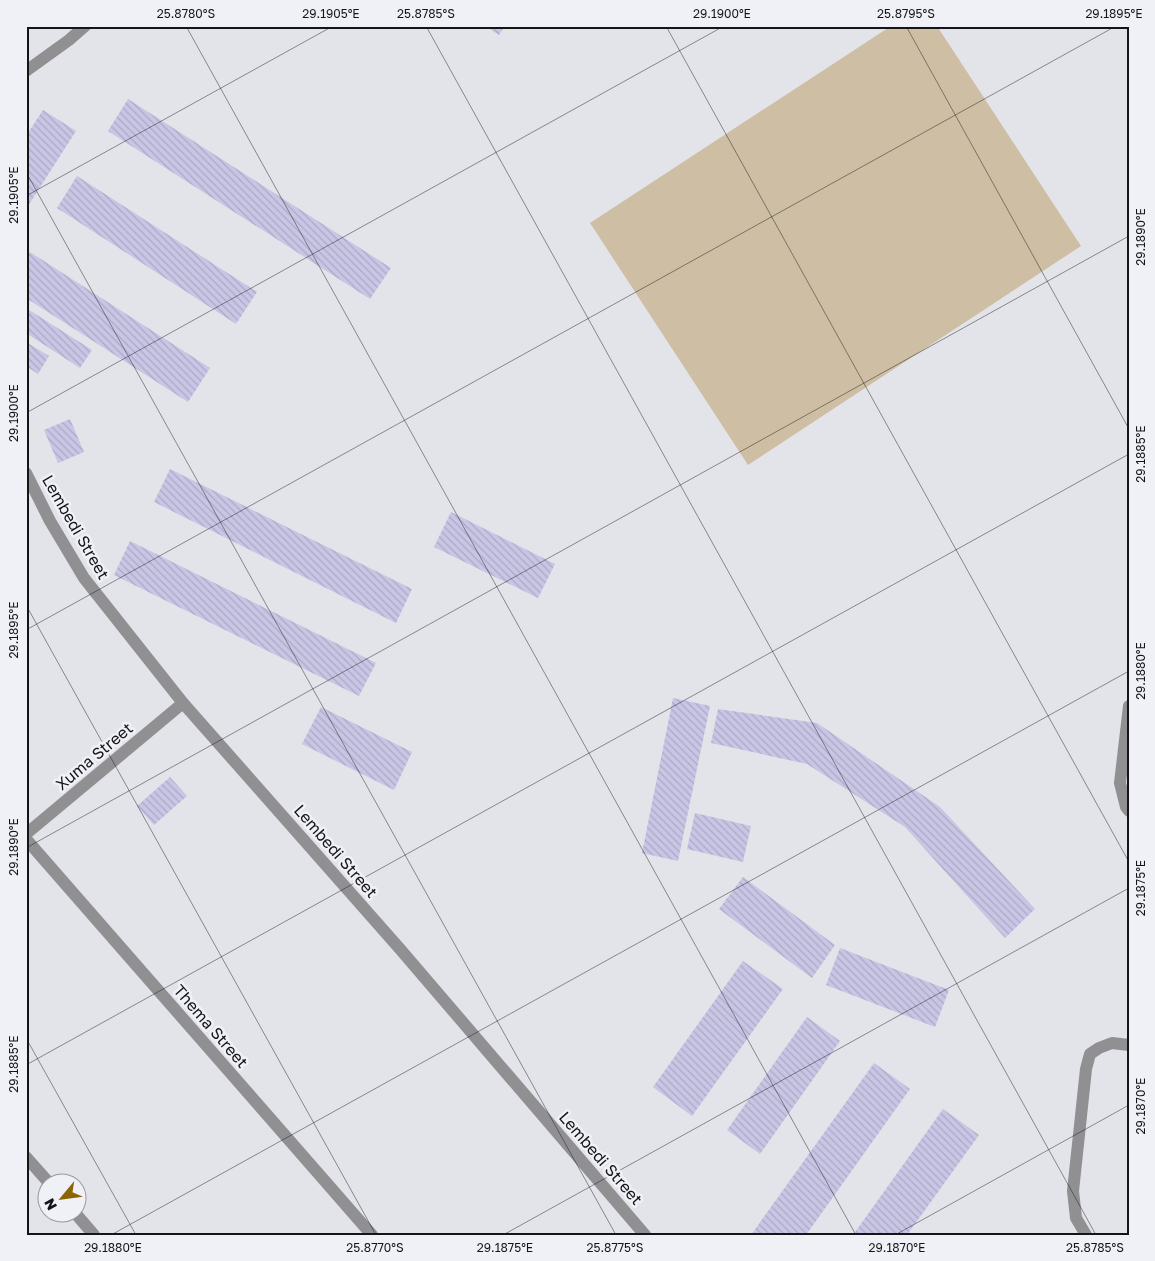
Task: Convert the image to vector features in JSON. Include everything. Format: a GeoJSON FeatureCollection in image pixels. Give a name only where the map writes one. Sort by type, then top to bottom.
{"type":"FeatureCollection","features":[{"type":"Feature","properties":{"kind":"street"},"geometry":{"type":"LineString","coordinates":[[26,71],[85,26]]}},
{"type":"Feature","properties":{"kind":"street","name":"Lembedi Street"},"geometry":{"type":"LineString","coordinates":[[26,473],[50,521],[84,578],[183,703],[394,941],[645,1235]]}},
{"type":"Feature","properties":{"kind":"street","name":"Xuma Street"},"geometry":{"type":"LineString","coordinates":[[26,834],[183,703]]}},
{"type":"Feature","properties":{"kind":"street"},"geometry":{"type":"LineString","coordinates":[[1129,706],[1120,784],[1126,807],[1129,811]]}},
{"type":"Feature","properties":{"kind":"street","name":"Thema Street"},"geometry":{"type":"LineString","coordinates":[[26,839],[372,1235]]}},
{"type":"Feature","properties":{"kind":"street"},"geometry":{"type":"LineString","coordinates":[[1086,1235],[1076,1218],[1073,1191],[1086,1068],[1090,1054],[1098,1048],[1112,1043],[1129,1045]]}},
{"type":"Feature","properties":{"kind":"street"},"geometry":{"type":"LineString","coordinates":[[26,1157],[41,1174]]}},
{"type":"Feature","properties":{"kind":"street"},"geometry":{"type":"LineString","coordinates":[[85,1224],[94,1235]]}},
{"type":"Feature","properties":{"kind":"shaded area"},"geometry":{"type":"Polygon","coordinates":[[[891,26],[937,26],[1081,246],[748,465],[590,223],[891,26]]]}},
{"type":"Feature","properties":{"kind":"building"},"geometry":{"type":"Polygon","coordinates":[[[485,26],[505,26],[499,35],[485,26]]]}},
{"type":"Feature","properties":{"kind":"building"},"geometry":{"type":"Polygon","coordinates":[[[128,99],[391,268],[370,299],[108,131],[128,99]]]}},
{"type":"Feature","properties":{"kind":"building"},"geometry":{"type":"Polygon","coordinates":[[[43,110],[76,131],[28,206],[26,205],[26,136],[43,110]]]}},
{"type":"Feature","properties":{"kind":"building"},"geometry":{"type":"Polygon","coordinates":[[[77,176],[257,292],[236,324],[57,208],[77,176]]]}},
{"type":"Feature","properties":{"kind":"building"},"geometry":{"type":"Polygon","coordinates":[[[30,252],[210,368],[188,402],[26,298],[26,258],[30,252]]]}},
{"type":"Feature","properties":{"kind":"building"},"geometry":{"type":"Polygon","coordinates":[[[26,308],[92,350],[80,368],[26,333],[26,308]]]}},
{"type":"Feature","properties":{"kind":"building"},"geometry":{"type":"Polygon","coordinates":[[[26,342],[49,356],[38,374],[26,366],[26,342]]]}},
{"type":"Feature","properties":{"kind":"building"},"geometry":{"type":"Polygon","coordinates":[[[70,419],[84,452],[58,463],[44,430],[70,419]]]}},
{"type":"Feature","properties":{"kind":"building"},"geometry":{"type":"Polygon","coordinates":[[[170,469],[412,589],[396,623],[154,502],[170,469]]]}},
{"type":"Feature","properties":{"kind":"building"},"geometry":{"type":"Polygon","coordinates":[[[451,512],[555,564],[538,598],[434,547],[451,512]]]}},
{"type":"Feature","properties":{"kind":"building"},"geometry":{"type":"Polygon","coordinates":[[[130,541],[376,663],[359,696],[114,575],[130,541]]]}},
{"type":"Feature","properties":{"kind":"building"},"geometry":{"type":"Polygon","coordinates":[[[673,698],[710,706],[678,861],[642,853],[673,698]]]}},
{"type":"Feature","properties":{"kind":"building"},"geometry":{"type":"Polygon","coordinates":[[[321,707],[412,752],[394,790],[302,744],[321,707]]]}},
{"type":"Feature","properties":{"kind":"building"},"geometry":{"type":"Polygon","coordinates":[[[718,709],[817,723],[940,807],[1035,909],[1005,938],[905,827],[807,764],[711,743],[718,709]]]}},
{"type":"Feature","properties":{"kind":"building"},"geometry":{"type":"Polygon","coordinates":[[[170,777],[187,796],[154,825],[137,806],[170,777]]]}},
{"type":"Feature","properties":{"kind":"building"},"geometry":{"type":"Polygon","coordinates":[[[695,813],[751,826],[743,862],[687,849],[695,813]]]}},
{"type":"Feature","properties":{"kind":"building"},"geometry":{"type":"Polygon","coordinates":[[[743,877],[835,945],[812,978],[719,909],[743,877]]]}},
{"type":"Feature","properties":{"kind":"building"},"geometry":{"type":"Polygon","coordinates":[[[840,948],[949,990],[935,1027],[826,985],[840,948]]]}},
{"type":"Feature","properties":{"kind":"building"},"geometry":{"type":"Polygon","coordinates":[[[743,961],[783,989],[692,1116],[653,1087],[743,961]]]}},
{"type":"Feature","properties":{"kind":"building"},"geometry":{"type":"Polygon","coordinates":[[[807,1017],[840,1041],[760,1154],[727,1130],[807,1017]]]}},
{"type":"Feature","properties":{"kind":"building"},"geometry":{"type":"Polygon","coordinates":[[[874,1063],[910,1089],[806,1235],[751,1235],[874,1063]]]}},
{"type":"Feature","properties":{"kind":"building"},"geometry":{"type":"Polygon","coordinates":[[[943,1109],[979,1135],[907,1235],[853,1235],[943,1109]]]}}]}
